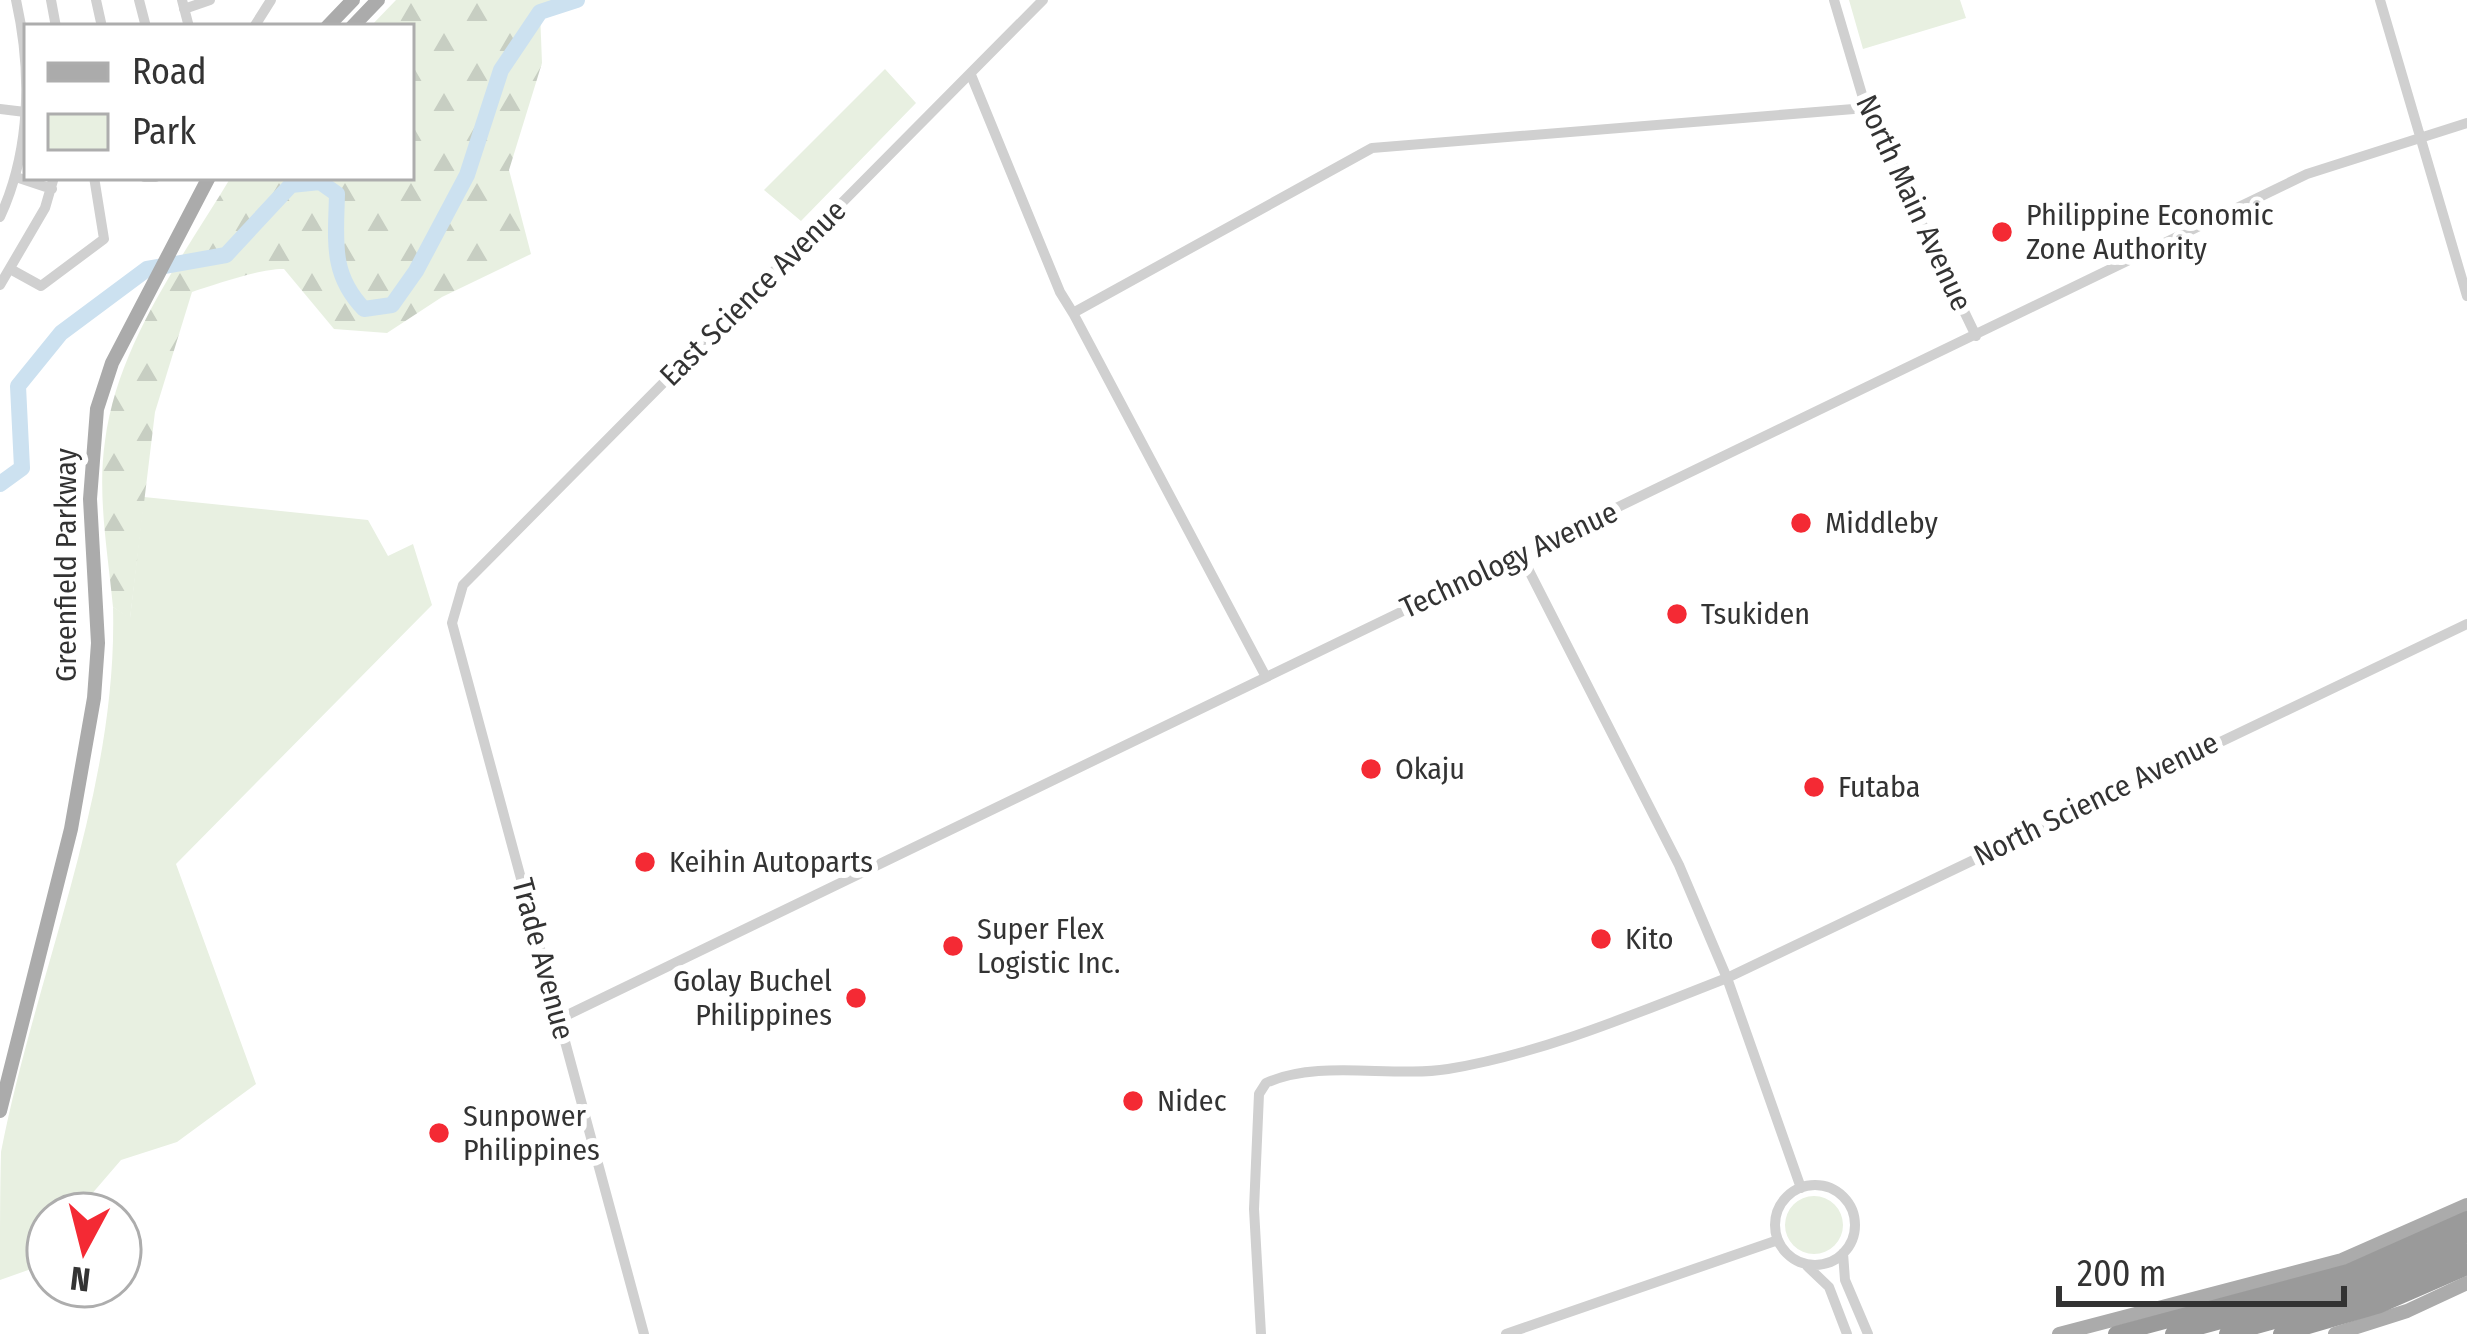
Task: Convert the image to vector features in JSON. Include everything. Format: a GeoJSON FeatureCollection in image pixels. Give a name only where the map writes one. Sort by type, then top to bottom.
{"type":"FeatureCollection","features":[{"type":"Feature","properties":{"kind":"highway"},"geometry":{"type":"LineString","coordinates":[[2116,1334],[2348,1272],[2467,1220]]}},
{"type":"Feature","properties":{"kind":"highway"},"geometry":{"type":"LineString","coordinates":[[2173,1334],[2357,1284],[2467,1235]]}},
{"type":"Feature","properties":{"kind":"highway"},"geometry":{"type":"LineString","coordinates":[[2227,1334],[2362,1298],[2467,1252]]}},
{"type":"Feature","properties":{"kind":"highway"},"geometry":{"type":"LineString","coordinates":[[2282,1334],[2380,1305],[2467,1267]]}},
{"type":"Feature","properties":{"kind":"main road"},"geometry":{"type":"LineString","coordinates":[[330,24],[353,0]]}},
{"type":"Feature","properties":{"kind":"main road"},"geometry":{"type":"LineString","coordinates":[[355,24],[378,0]]}},
{"type":"Feature","properties":{"kind":"main road","name":"Greenfield Parkway"},"geometry":{"type":"LineString","coordinates":[[0,1111],[71,830],[88,738],[98,643],[90,447],[112,363],[207,180]]}},
{"type":"Feature","properties":{"kind":"main road"},"geometry":{"type":"LineString","coordinates":[[2059,1334],[2342,1260],[2467,1205]]}},
{"type":"Feature","properties":{"kind":"main road"},"geometry":{"type":"LineString","coordinates":[[2335,1334],[2467,1283]]}},
{"type":"Feature","properties":{"kind":"street"},"geometry":{"type":"LineString","coordinates":[[16,0],[24,41]]}},
{"type":"Feature","properties":{"kind":"street"},"geometry":{"type":"LineString","coordinates":[[183,4],[210,0]]}},
{"type":"Feature","properties":{"kind":"street","name":"East Science Avenue"},"geometry":{"type":"LineString","coordinates":[[463,585],[1042,0]]}},
{"type":"Feature","properties":{"kind":"street","name":"North Main Avenue"},"geometry":{"type":"LineString","coordinates":[[1834,0],[1866,108],[1976,336]]}},
{"type":"Feature","properties":{"kind":"street"},"geometry":{"type":"LineString","coordinates":[[2380,0],[2467,296]]}},
{"type":"Feature","properties":{"kind":"street"},"geometry":{"type":"LineString","coordinates":[[971,75],[1073,313],[1266,677]]}},
{"type":"Feature","properties":{"kind":"street"},"geometry":{"type":"LineString","coordinates":[[1073,313],[1372,148],[1866,108]]}},
{"type":"Feature","properties":{"kind":"street","name":"Technology Avenue"},"geometry":{"type":"LineString","coordinates":[[559,1019],[2306,174],[2467,123]]}},
{"type":"Feature","properties":{"kind":"street"},"geometry":{"type":"LineString","coordinates":[[0,217],[16,177],[24,125]]}},
{"type":"Feature","properties":{"kind":"street"},"geometry":{"type":"LineString","coordinates":[[16,177],[24,178]]}},
{"type":"Feature","properties":{"kind":"street"},"geometry":{"type":"LineString","coordinates":[[12,270],[41,286],[104,238],[94,180]]}},
{"type":"Feature","properties":{"kind":"street"},"geometry":{"type":"LineString","coordinates":[[0,285],[12,270],[53,183]]}},
{"type":"Feature","properties":{"kind":"street"},"geometry":{"type":"LineString","coordinates":[[1521,555],[1679,865],[1727,978],[1802,1188]]}},
{"type":"Feature","properties":{"kind":"street","name":"Trade Avenue"},"geometry":{"type":"LineString","coordinates":[[463,585],[452,623],[644,1334]]}},
{"type":"Feature","properties":{"kind":"street","name":"North Science Avenue"},"geometry":{"type":"LineString","coordinates":[[1261,1334],[1254,1209],[1259,1094],[1266,1082],[1301,1073],[1444,1070],[1499,1059],[1727,978],[2467,624]]}},
{"type":"Feature","properties":{"kind":"street"},"geometry":{"type":"LineString","coordinates":[[1847,1334],[1829,1287],[1805,1263],[1788,1255],[1778,1240],[1779,1207],[1802,1188],[1828,1188],[1846,1200],[1854,1230],[1843,1253],[1845,1280],[1868,1334]]}},
{"type":"Feature","properties":{"kind":"street"},"geometry":{"type":"LineString","coordinates":[[1506,1334],[1778,1240]]}},
{"type":"Feature","properties":{"kind":"street"},"geometry":{"type":"LineString","coordinates":[[1805,1263],[1822,1264],[1843,1253]]}},
{"type":"Feature","properties":{"kind":"green space"},"geometry":{"type":"Polygon","coordinates":[[[396,0],[577,0],[540,12],[542,63],[509,170],[531,254],[442,297],[387,333],[334,329],[284,269],[192,292],[155,412],[130,619],[113,607],[102,482],[105,441],[123,370],[154,303],[229,180],[414,180],[414,24],[373,24],[396,0]]]}},
{"type":"Feature","properties":{"kind":"green space"},"geometry":{"type":"Polygon","coordinates":[[[1849,0],[1960,0],[1966,18],[1863,49],[1849,0]]]}},
{"type":"Feature","properties":{"kind":"green space"},"geometry":{"type":"Polygon","coordinates":[[[885,69],[916,103],[801,221],[764,190],[885,69]]]}},
{"type":"Feature","properties":{"kind":"green space"},"geometry":{"type":"Polygon","coordinates":[[[144,497],[368,520],[388,556],[413,544],[432,605],[176,864],[256,1084],[177,1142],[121,1160],[95,1190],[24,1190],[24,1272],[0,1280],[1,1152],[103,745],[113,607],[130,618],[144,497]]]}},
{"type":"Feature","properties":{"kind":"green space"},"geometry":{"type":"Polygon","coordinates":[[[1814,1196],[1834,1205],[1843,1225],[1834,1245],[1814,1254],[1794,1245],[1785,1225],[1794,1205],[1814,1196]]]}},
{"type":"Feature","properties":{"kind":"waterway"},"geometry":{"type":"LineString","coordinates":[[0,484],[22,468],[18,386],[61,333],[147,269],[226,255],[291,185],[320,182],[337,194],[337,256],[345,283],[364,309],[392,305],[416,271],[467,175],[501,70],[540,12],[577,0]]}},
{"type":"Feature","properties":{"kind":"place","name":"Philippine Economic Zone Authority"},"geometry":{"type":"Point","coordinates":[2002,232]}},
{"type":"Feature","properties":{"kind":"place","name":"Middleby"},"geometry":{"type":"Point","coordinates":[1801,523]}},
{"type":"Feature","properties":{"kind":"place","name":"Tsukiden"},"geometry":{"type":"Point","coordinates":[1677,614]}},
{"type":"Feature","properties":{"kind":"place","name":"Okaju"},"geometry":{"type":"Point","coordinates":[1371,769]}},
{"type":"Feature","properties":{"kind":"place","name":"Futaba"},"geometry":{"type":"Point","coordinates":[1814,787]}},
{"type":"Feature","properties":{"kind":"place","name":"Keihin Autoparts"},"geometry":{"type":"Point","coordinates":[645,862]}},
{"type":"Feature","properties":{"kind":"place","name":"Kito"},"geometry":{"type":"Point","coordinates":[1601,939]}},
{"type":"Feature","properties":{"kind":"place","name":"Super Flex Logistic Inc."},"geometry":{"type":"Point","coordinates":[953,946]}},
{"type":"Feature","properties":{"kind":"place","name":"Golay Buchel Philippines"},"geometry":{"type":"Point","coordinates":[856,998]}},
{"type":"Feature","properties":{"kind":"place","name":"Nidec"},"geometry":{"type":"Point","coordinates":[1133,1101]}},
{"type":"Feature","properties":{"kind":"place","name":"Sunpower Philippines"},"geometry":{"type":"Point","coordinates":[439,1133]}}]}
